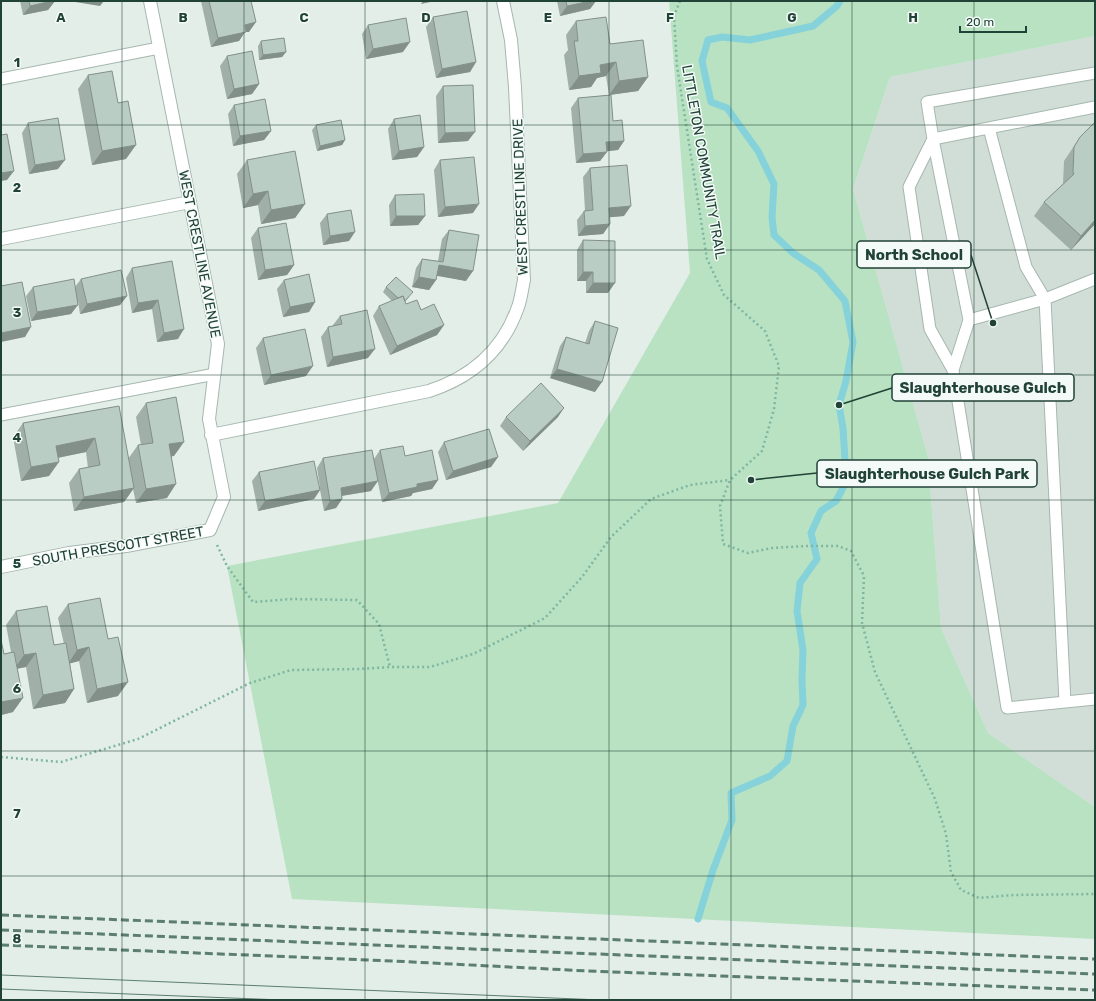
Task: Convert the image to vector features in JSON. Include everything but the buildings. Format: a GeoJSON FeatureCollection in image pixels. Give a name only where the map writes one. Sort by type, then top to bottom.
{"type":"FeatureCollection","features":[{"type":"Feature","properties":{"kind":"street","name":"WEST CRESTLINE AVENUE"},"geometry":{"type":"LineString","coordinates":[[150,1],[218,344],[209,418],[211,435],[224,497],[210,530]]}},
{"type":"Feature","properties":{"kind":"street","name":"WEST CRESTLINE DRIVE"},"geometry":{"type":"LineString","coordinates":[[211,435],[429,391],[444,386],[471,371],[492,352],[509,328],[518,306],[524,280],[515,86],[511,40],[503,1]]}},
{"type":"Feature","properties":{"kind":"street"},"geometry":{"type":"LineString","coordinates":[[1,239],[190,202]]}},
{"type":"Feature","properties":{"kind":"street","name":"SOUTH PRESCOTT STREET"},"geometry":{"type":"LineString","coordinates":[[1,567],[69,553],[126,546],[210,530]]}},
{"type":"Feature","properties":{"kind":"lane"},"geometry":{"type":"LineString","coordinates":[[1,79],[159,48]]}},
{"type":"Feature","properties":{"kind":"lane"},"geometry":{"type":"LineString","coordinates":[[953,370],[969,320],[927,102],[1095,73]]}},
{"type":"Feature","properties":{"kind":"lane"},"geometry":{"type":"LineString","coordinates":[[933,139],[1095,107]]}},
{"type":"Feature","properties":{"kind":"lane"},"geometry":{"type":"LineString","coordinates":[[989,128],[1026,267],[1045,299],[1065,702]]}},
{"type":"Feature","properties":{"kind":"lane"},"geometry":{"type":"LineString","coordinates":[[933,139],[909,187],[930,329],[953,370],[1007,708],[1095,699]]}},
{"type":"Feature","properties":{"kind":"lane"},"geometry":{"type":"LineString","coordinates":[[969,320],[1045,299],[1095,279]]}},
{"type":"Feature","properties":{"kind":"lane"},"geometry":{"type":"LineString","coordinates":[[1,415],[215,374]]}},
{"type":"Feature","properties":{"kind":"path","name":"LITTLETON COMMUNITY TRAIL"},"geometry":{"type":"LineString","coordinates":[[680,1],[674,16],[677,66],[707,259],[724,295],[765,331],[780,366],[774,409],[762,451],[730,480],[720,506],[723,544],[748,553],[772,548],[807,546],[838,546],[851,551],[864,576],[862,622],[874,672],[935,799],[946,834],[951,872],[961,890],[978,898],[1013,895],[1095,894]]}},
{"type":"Feature","properties":{"kind":"path"},"geometry":{"type":"LineString","coordinates":[[1,757],[61,762],[138,739],[250,683],[291,670],[359,670],[390,667],[430,667],[473,654],[545,618],[582,577],[611,537],[651,499],[690,486],[730,480]]}},
{"type":"Feature","properties":{"kind":"path"},"geometry":{"type":"LineString","coordinates":[[210,530],[227,566],[253,602],[292,599],[356,600],[379,624],[390,667]]}},
{"type":"Feature","properties":{"kind":"shaded area"},"geometry":{"type":"Polygon","coordinates":[[[1095,36],[1095,807],[988,733],[941,628],[928,457],[853,189],[890,77],[1095,36]]]}},
{"type":"Feature","properties":{"kind":"green space"},"geometry":{"type":"Polygon","coordinates":[[[669,1],[1095,1],[1095,36],[890,77],[853,189],[928,457],[941,628],[988,733],[1095,807],[1095,939],[292,899],[227,566],[558,503],[690,273],[669,1]]]}},
{"type":"Feature","properties":{"kind":"waterway"},"geometry":{"type":"LineString","coordinates":[[698,919],[713,870],[732,820],[731,793],[770,776],[787,761],[793,726],[803,705],[803,650],[797,611],[800,583],[817,559],[811,533],[821,511],[836,501],[844,486],[845,460],[843,428],[839,405],[846,381],[853,342],[845,301],[819,270],[793,253],[774,235],[772,217],[774,184],[758,151],[727,108],[711,102],[702,61],[708,40],[722,37],[750,40],[813,26],[837,6],[840,1]]}},
{"type":"Feature","properties":{"kind":"tram line"},"geometry":{"type":"LineString","coordinates":[[1,975],[601,1000]]}},
{"type":"Feature","properties":{"kind":"tram line"},"geometry":{"type":"LineString","coordinates":[[1,989],[282,1000]]}},
{"type":"Feature","properties":{"kind":"railway"},"geometry":{"type":"LineString","coordinates":[[1,915],[1095,959]]}},
{"type":"Feature","properties":{"kind":"railway"},"geometry":{"type":"LineString","coordinates":[[1,930],[1095,974]]}},
{"type":"Feature","properties":{"kind":"railway"},"geometry":{"type":"LineString","coordinates":[[1,945],[393,961],[588,971],[1095,990]]}},
{"type":"Feature","properties":{"kind":"place","name":"North School"},"geometry":{"type":"Point","coordinates":[993,323]}},
{"type":"Feature","properties":{"kind":"place","name":"Slaughterhouse Gulch"},"geometry":{"type":"Point","coordinates":[839,405]}},
{"type":"Feature","properties":{"kind":"place","name":"Slaughterhouse Gulch Park"},"geometry":{"type":"Point","coordinates":[751,480]}}]}
